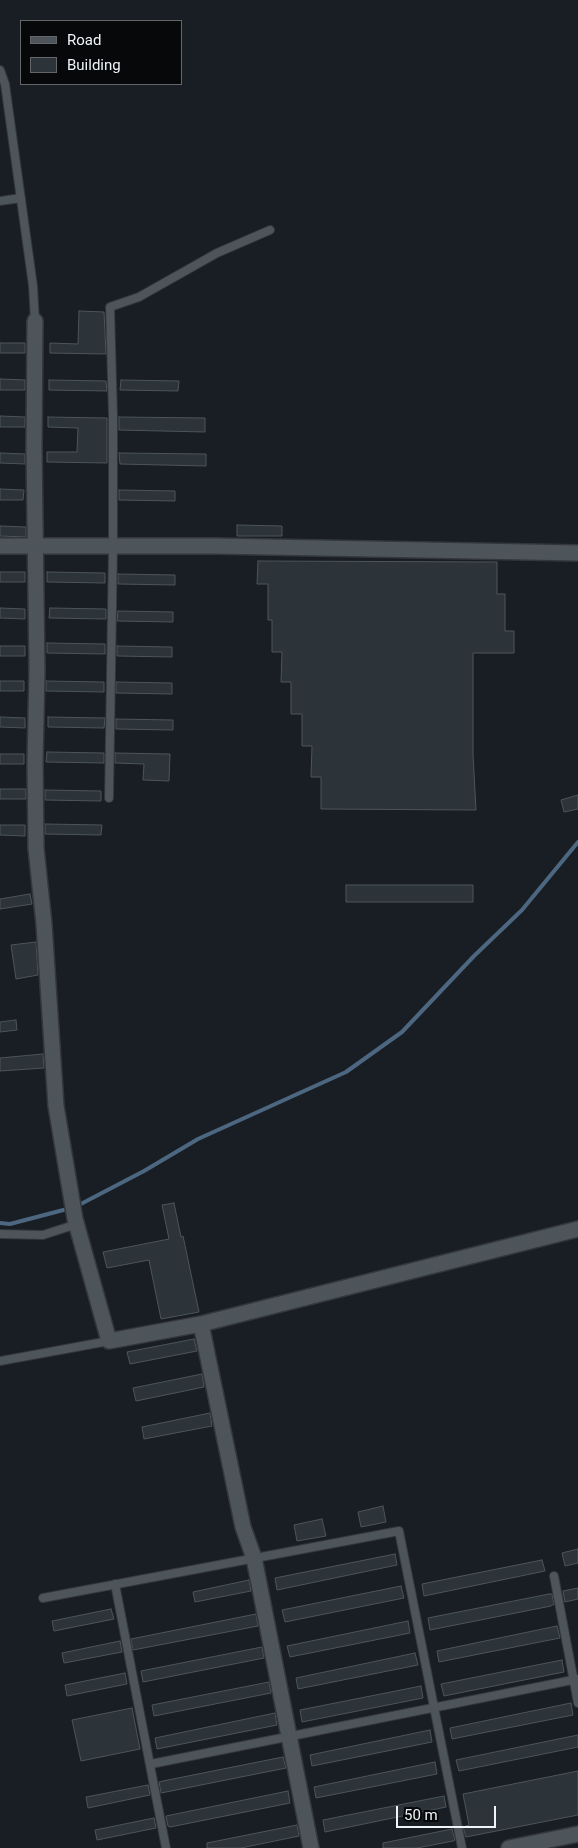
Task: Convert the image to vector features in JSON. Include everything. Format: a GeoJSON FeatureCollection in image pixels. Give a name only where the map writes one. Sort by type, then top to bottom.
{"type":"FeatureCollection","features":[{"type":"Feature","properties":{"kind":"street"},"geometry":{"type":"LineString","coordinates":[[35,321],[36,848],[44,924],[56,1106],[76,1222],[109,1341],[201,1324],[578,1229]]}},
{"type":"Feature","properties":{"kind":"street"},"geometry":{"type":"LineString","coordinates":[[0,546],[216,546],[578,553]]}},
{"type":"Feature","properties":{"kind":"street"},"geometry":{"type":"LineString","coordinates":[[201,1324],[227,1442],[243,1527],[254,1558],[312,1848]]}},
{"type":"Feature","properties":{"kind":"street"},"geometry":{"type":"LineString","coordinates":[[509,1848],[578,1834]]}},
{"type":"Feature","properties":{"kind":"lane"},"geometry":{"type":"LineString","coordinates":[[0,70],[5,84],[21,198],[33,286],[35,321]]}},
{"type":"Feature","properties":{"kind":"lane"},"geometry":{"type":"LineString","coordinates":[[0,201],[21,198]]}},
{"type":"Feature","properties":{"kind":"lane"},"geometry":{"type":"LineString","coordinates":[[109,798],[113,546],[113,417],[110,307],[138,297],[217,253],[270,230]]}},
{"type":"Feature","properties":{"kind":"lane"},"geometry":{"type":"LineString","coordinates":[[0,1234],[43,1235],[76,1222]]}},
{"type":"Feature","properties":{"kind":"lane"},"geometry":{"type":"LineString","coordinates":[[0,1361],[109,1341]]}},
{"type":"Feature","properties":{"kind":"lane"},"geometry":{"type":"LineString","coordinates":[[43,1598],[399,1531],[462,1848]]}},
{"type":"Feature","properties":{"kind":"lane"},"geometry":{"type":"LineString","coordinates":[[554,1576],[578,1703]]}},
{"type":"Feature","properties":{"kind":"lane"},"geometry":{"type":"LineString","coordinates":[[115,1584],[166,1848]]}},
{"type":"Feature","properties":{"kind":"lane"},"geometry":{"type":"LineString","coordinates":[[151,1764],[578,1679]]}},
{"type":"Feature","properties":{"kind":"building"},"geometry":{"type":"Polygon","coordinates":[[[79,311],[104,312],[106,354],[50,353],[50,343],[78,344],[79,311]]]}},
{"type":"Feature","properties":{"kind":"building"},"geometry":{"type":"Polygon","coordinates":[[[0,343],[25,343],[25,353],[0,353],[0,343]]]}},
{"type":"Feature","properties":{"kind":"building"},"geometry":{"type":"Polygon","coordinates":[[[0,379],[25,380],[25,390],[0,390],[0,379]]]}},
{"type":"Feature","properties":{"kind":"building"},"geometry":{"type":"Polygon","coordinates":[[[49,380],[106,381],[107,391],[49,390],[49,380]]]}},
{"type":"Feature","properties":{"kind":"building"},"geometry":{"type":"Polygon","coordinates":[[[121,380],[179,381],[178,391],[120,390],[121,380]]]}},
{"type":"Feature","properties":{"kind":"building"},"geometry":{"type":"Polygon","coordinates":[[[0,416],[25,417],[25,427],[0,427],[0,416]]]}},
{"type":"Feature","properties":{"kind":"building"},"geometry":{"type":"Polygon","coordinates":[[[48,417],[107,418],[107,463],[47,462],[47,452],[77,452],[78,428],[48,427],[48,417]]]}},
{"type":"Feature","properties":{"kind":"building"},"geometry":{"type":"Polygon","coordinates":[[[119,417],[205,418],[205,432],[119,430],[119,417]]]}},
{"type":"Feature","properties":{"kind":"building"},"geometry":{"type":"Polygon","coordinates":[[[0,453],[25,454],[25,464],[0,463],[0,453]]]}},
{"type":"Feature","properties":{"kind":"building"},"geometry":{"type":"Polygon","coordinates":[[[119,453],[206,454],[206,466],[120,464],[119,453]]]}},
{"type":"Feature","properties":{"kind":"building"},"geometry":{"type":"Polygon","coordinates":[[[0,489],[24,490],[23,500],[0,500],[0,489]]]}},
{"type":"Feature","properties":{"kind":"building"},"geometry":{"type":"Polygon","coordinates":[[[119,490],[175,491],[175,501],[119,500],[119,490]]]}},
{"type":"Feature","properties":{"kind":"building"},"geometry":{"type":"Polygon","coordinates":[[[237,525],[282,526],[282,536],[237,536],[237,525]]]}},
{"type":"Feature","properties":{"kind":"building"},"geometry":{"type":"Polygon","coordinates":[[[0,526],[26,527],[26,537],[0,536],[0,526]]]}},
{"type":"Feature","properties":{"kind":"building"},"geometry":{"type":"Polygon","coordinates":[[[258,561],[497,562],[497,594],[505,594],[505,631],[514,631],[514,653],[473,653],[473,754],[476,810],[321,809],[321,777],[311,777],[312,746],[302,746],[302,714],[291,714],[291,682],[281,682],[282,652],[272,652],[272,620],[268,620],[268,584],[257,584],[258,561]]]}},
{"type":"Feature","properties":{"kind":"building"},"geometry":{"type":"Polygon","coordinates":[[[0,572],[25,572],[25,582],[0,582],[0,572]]]}},
{"type":"Feature","properties":{"kind":"building"},"geometry":{"type":"Polygon","coordinates":[[[47,572],[105,573],[105,583],[47,582],[47,572]]]}},
{"type":"Feature","properties":{"kind":"building"},"geometry":{"type":"Polygon","coordinates":[[[118,574],[175,575],[175,585],[118,584],[118,574]]]}},
{"type":"Feature","properties":{"kind":"building"},"geometry":{"type":"Polygon","coordinates":[[[0,608],[25,609],[25,619],[0,618],[0,608]]]}},
{"type":"Feature","properties":{"kind":"building"},"geometry":{"type":"Polygon","coordinates":[[[50,608],[106,609],[106,619],[49,618],[50,608]]]}},
{"type":"Feature","properties":{"kind":"building"},"geometry":{"type":"Polygon","coordinates":[[[118,611],[173,612],[173,622],[117,621],[118,611]]]}},
{"type":"Feature","properties":{"kind":"building"},"geometry":{"type":"Polygon","coordinates":[[[47,643],[105,644],[105,654],[47,653],[47,643]]]}},
{"type":"Feature","properties":{"kind":"building"},"geometry":{"type":"Polygon","coordinates":[[[0,646],[25,646],[25,656],[0,656],[0,646]]]}},
{"type":"Feature","properties":{"kind":"building"},"geometry":{"type":"Polygon","coordinates":[[[117,646],[172,647],[172,657],[117,656],[117,646]]]}},
{"type":"Feature","properties":{"kind":"building"},"geometry":{"type":"Polygon","coordinates":[[[0,681],[24,681],[24,691],[0,691],[0,681]]]}},
{"type":"Feature","properties":{"kind":"building"},"geometry":{"type":"Polygon","coordinates":[[[46,681],[104,682],[104,692],[46,691],[46,681]]]}},
{"type":"Feature","properties":{"kind":"building"},"geometry":{"type":"Polygon","coordinates":[[[116,682],[172,683],[172,694],[116,693],[116,682]]]}},
{"type":"Feature","properties":{"kind":"building"},"geometry":{"type":"Polygon","coordinates":[[[0,717],[25,718],[25,728],[0,727],[0,717]]]}},
{"type":"Feature","properties":{"kind":"building"},"geometry":{"type":"Polygon","coordinates":[[[48,717],[105,718],[104,728],[48,727],[48,717]]]}},
{"type":"Feature","properties":{"kind":"building"},"geometry":{"type":"Polygon","coordinates":[[[116,719],[173,720],[173,730],[116,729],[116,719]]]}},
{"type":"Feature","properties":{"kind":"building"},"geometry":{"type":"Polygon","coordinates":[[[47,752],[104,753],[104,763],[46,762],[47,752]]]}},
{"type":"Feature","properties":{"kind":"building"},"geometry":{"type":"Polygon","coordinates":[[[115,753],[170,754],[169,781],[143,780],[144,764],[115,763],[115,753]]]}},
{"type":"Feature","properties":{"kind":"building"},"geometry":{"type":"Polygon","coordinates":[[[0,754],[24,754],[24,764],[0,764],[0,754]]]}},
{"type":"Feature","properties":{"kind":"building"},"geometry":{"type":"Polygon","coordinates":[[[0,789],[26,789],[26,799],[0,799],[0,789]]]}},
{"type":"Feature","properties":{"kind":"building"},"geometry":{"type":"Polygon","coordinates":[[[45,790],[101,791],[101,801],[45,800],[45,790]]]}},
{"type":"Feature","properties":{"kind":"building"},"geometry":{"type":"Polygon","coordinates":[[[578,795],[578,809],[564,812],[561,800],[578,795]]]}},
{"type":"Feature","properties":{"kind":"building"},"geometry":{"type":"Polygon","coordinates":[[[45,824],[102,825],[101,835],[45,834],[45,824]]]}},
{"type":"Feature","properties":{"kind":"building"},"geometry":{"type":"Polygon","coordinates":[[[0,825],[25,825],[25,836],[0,835],[0,825]]]}},
{"type":"Feature","properties":{"kind":"building"},"geometry":{"type":"Polygon","coordinates":[[[346,885],[473,885],[473,902],[346,902],[346,885]]]}},
{"type":"Feature","properties":{"kind":"building"},"geometry":{"type":"Polygon","coordinates":[[[30,894],[32,904],[0,909],[0,899],[30,894]]]}},
{"type":"Feature","properties":{"kind":"building"},"geometry":{"type":"Polygon","coordinates":[[[36,942],[38,975],[16,979],[11,945],[36,942]]]}},
{"type":"Feature","properties":{"kind":"building"},"geometry":{"type":"Polygon","coordinates":[[[16,1020],[17,1030],[0,1032],[0,1022],[16,1020]]]}},
{"type":"Feature","properties":{"kind":"building"},"geometry":{"type":"Polygon","coordinates":[[[43,1054],[44,1068],[0,1071],[0,1058],[43,1054]]]}},
{"type":"Feature","properties":{"kind":"building"},"geometry":{"type":"Polygon","coordinates":[[[174,1203],[199,1312],[161,1319],[149,1260],[107,1268],[103,1252],[169,1239],[162,1205],[174,1203]]]}},
{"type":"Feature","properties":{"kind":"building"},"geometry":{"type":"Polygon","coordinates":[[[194,1339],[197,1351],[130,1364],[127,1352],[194,1339]]]}},
{"type":"Feature","properties":{"kind":"building"},"geometry":{"type":"Polygon","coordinates":[[[202,1374],[204,1387],[136,1401],[133,1388],[202,1374]]]}},
{"type":"Feature","properties":{"kind":"building"},"geometry":{"type":"Polygon","coordinates":[[[210,1413],[212,1426],[144,1439],[142,1427],[210,1413]]]}},
{"type":"Feature","properties":{"kind":"building"},"geometry":{"type":"Polygon","coordinates":[[[383,1506],[386,1522],[361,1527],[358,1512],[383,1506]]]}},
{"type":"Feature","properties":{"kind":"building"},"geometry":{"type":"Polygon","coordinates":[[[322,1519],[326,1536],[297,1541],[294,1525],[322,1519]]]}},
{"type":"Feature","properties":{"kind":"building"},"geometry":{"type":"Polygon","coordinates":[[[578,1549],[578,1563],[565,1566],[562,1553],[578,1549]]]}},
{"type":"Feature","properties":{"kind":"building"},"geometry":{"type":"Polygon","coordinates":[[[395,1554],[397,1565],[277,1590],[275,1578],[395,1554]]]}},
{"type":"Feature","properties":{"kind":"building"},"geometry":{"type":"Polygon","coordinates":[[[542,1560],[545,1571],[424,1596],[422,1584],[542,1560]]]}},
{"type":"Feature","properties":{"kind":"building"},"geometry":{"type":"Polygon","coordinates":[[[249,1580],[251,1591],[195,1602],[193,1592],[249,1580]]]}},
{"type":"Feature","properties":{"kind":"building"},"geometry":{"type":"Polygon","coordinates":[[[401,1586],[404,1598],[285,1622],[282,1610],[401,1586]]]}},
{"type":"Feature","properties":{"kind":"building"},"geometry":{"type":"Polygon","coordinates":[[[578,1588],[578,1599],[565,1602],[563,1591],[578,1588]]]}},
{"type":"Feature","properties":{"kind":"building"},"geometry":{"type":"Polygon","coordinates":[[[552,1594],[554,1604],[551,1606],[430,1630],[428,1618],[552,1594]]]}},
{"type":"Feature","properties":{"kind":"building"},"geometry":{"type":"Polygon","coordinates":[[[111,1609],[114,1619],[54,1631],[52,1621],[111,1609]]]}},
{"type":"Feature","properties":{"kind":"building"},"geometry":{"type":"Polygon","coordinates":[[[256,1614],[258,1626],[133,1650],[131,1639],[256,1614]]]}},
{"type":"Feature","properties":{"kind":"building"},"geometry":{"type":"Polygon","coordinates":[[[408,1621],[410,1633],[290,1657],[287,1646],[408,1621]]]}},
{"type":"Feature","properties":{"kind":"building"},"geometry":{"type":"Polygon","coordinates":[[[557,1626],[560,1638],[439,1662],[437,1651],[557,1626]]]}},
{"type":"Feature","properties":{"kind":"building"},"geometry":{"type":"Polygon","coordinates":[[[120,1641],[122,1652],[64,1663],[62,1653],[120,1641]]]}},
{"type":"Feature","properties":{"kind":"building"},"geometry":{"type":"Polygon","coordinates":[[[262,1647],[264,1658],[143,1682],[141,1671],[262,1647]]]}},
{"type":"Feature","properties":{"kind":"building"},"geometry":{"type":"Polygon","coordinates":[[[415,1653],[418,1665],[298,1689],[296,1678],[415,1653]]]}},
{"type":"Feature","properties":{"kind":"building"},"geometry":{"type":"Polygon","coordinates":[[[562,1660],[564,1672],[444,1696],[441,1684],[562,1660]]]}},
{"type":"Feature","properties":{"kind":"building"},"geometry":{"type":"Polygon","coordinates":[[[125,1673],[127,1684],[67,1696],[65,1685],[125,1673]]]}},
{"type":"Feature","properties":{"kind":"building"},"geometry":{"type":"Polygon","coordinates":[[[269,1682],[271,1693],[154,1716],[152,1705],[269,1682]]]}},
{"type":"Feature","properties":{"kind":"building"},"geometry":{"type":"Polygon","coordinates":[[[421,1686],[423,1698],[302,1722],[300,1710],[421,1686]]]}},
{"type":"Feature","properties":{"kind":"building"},"geometry":{"type":"Polygon","coordinates":[[[571,1703],[573,1715],[452,1739],[450,1728],[571,1703]]]}},
{"type":"Feature","properties":{"kind":"building"},"geometry":{"type":"Polygon","coordinates":[[[132,1708],[140,1749],[81,1761],[72,1720],[132,1708]]]}},
{"type":"Feature","properties":{"kind":"building"},"geometry":{"type":"Polygon","coordinates":[[[275,1713],[277,1725],[157,1749],[155,1738],[275,1713]]]}},
{"type":"Feature","properties":{"kind":"building"},"geometry":{"type":"Polygon","coordinates":[[[430,1730],[432,1742],[312,1766],[310,1755],[430,1730]]]}},
{"type":"Feature","properties":{"kind":"building"},"geometry":{"type":"Polygon","coordinates":[[[578,1735],[578,1747],[459,1771],[456,1760],[578,1735]]]}},
{"type":"Feature","properties":{"kind":"building"},"geometry":{"type":"Polygon","coordinates":[[[283,1757],[286,1768],[161,1793],[159,1782],[283,1757]]]}},
{"type":"Feature","properties":{"kind":"building"},"geometry":{"type":"Polygon","coordinates":[[[435,1762],[437,1774],[316,1798],[314,1787],[435,1762]]]}},
{"type":"Feature","properties":{"kind":"building"},"geometry":{"type":"Polygon","coordinates":[[[578,1771],[578,1815],[466,1837],[463,1827],[469,1825],[463,1794],[578,1771]]]}},
{"type":"Feature","properties":{"kind":"building"},"geometry":{"type":"Polygon","coordinates":[[[148,1785],[150,1795],[88,1808],[86,1797],[148,1785]]]}},
{"type":"Feature","properties":{"kind":"building"},"geometry":{"type":"Polygon","coordinates":[[[288,1791],[290,1803],[168,1826],[166,1816],[288,1791]]]}},
{"type":"Feature","properties":{"kind":"building"},"geometry":{"type":"Polygon","coordinates":[[[444,1796],[446,1807],[325,1832],[323,1820],[444,1796]]]}},
{"type":"Feature","properties":{"kind":"building"},"geometry":{"type":"Polygon","coordinates":[[[154,1818],[156,1828],[97,1840],[95,1830],[154,1818]]]}},
{"type":"Feature","properties":{"kind":"building"},"geometry":{"type":"Polygon","coordinates":[[[297,1825],[299,1836],[241,1848],[207,1848],[207,1843],[297,1825]]]}},
{"type":"Feature","properties":{"kind":"building"},"geometry":{"type":"Polygon","coordinates":[[[452,1829],[455,1840],[453,1841],[417,1848],[383,1848],[383,1843],[452,1829]]]}},
{"type":"Feature","properties":{"kind":"waterway"},"geometry":{"type":"LineString","coordinates":[[77,1206],[144,1171],[198,1139],[346,1072],[402,1032],[474,956],[522,910],[578,842]]}},
{"type":"Feature","properties":{"kind":"waterway"},"geometry":{"type":"LineString","coordinates":[[0,1223],[10,1224],[71,1208]]}}]}
